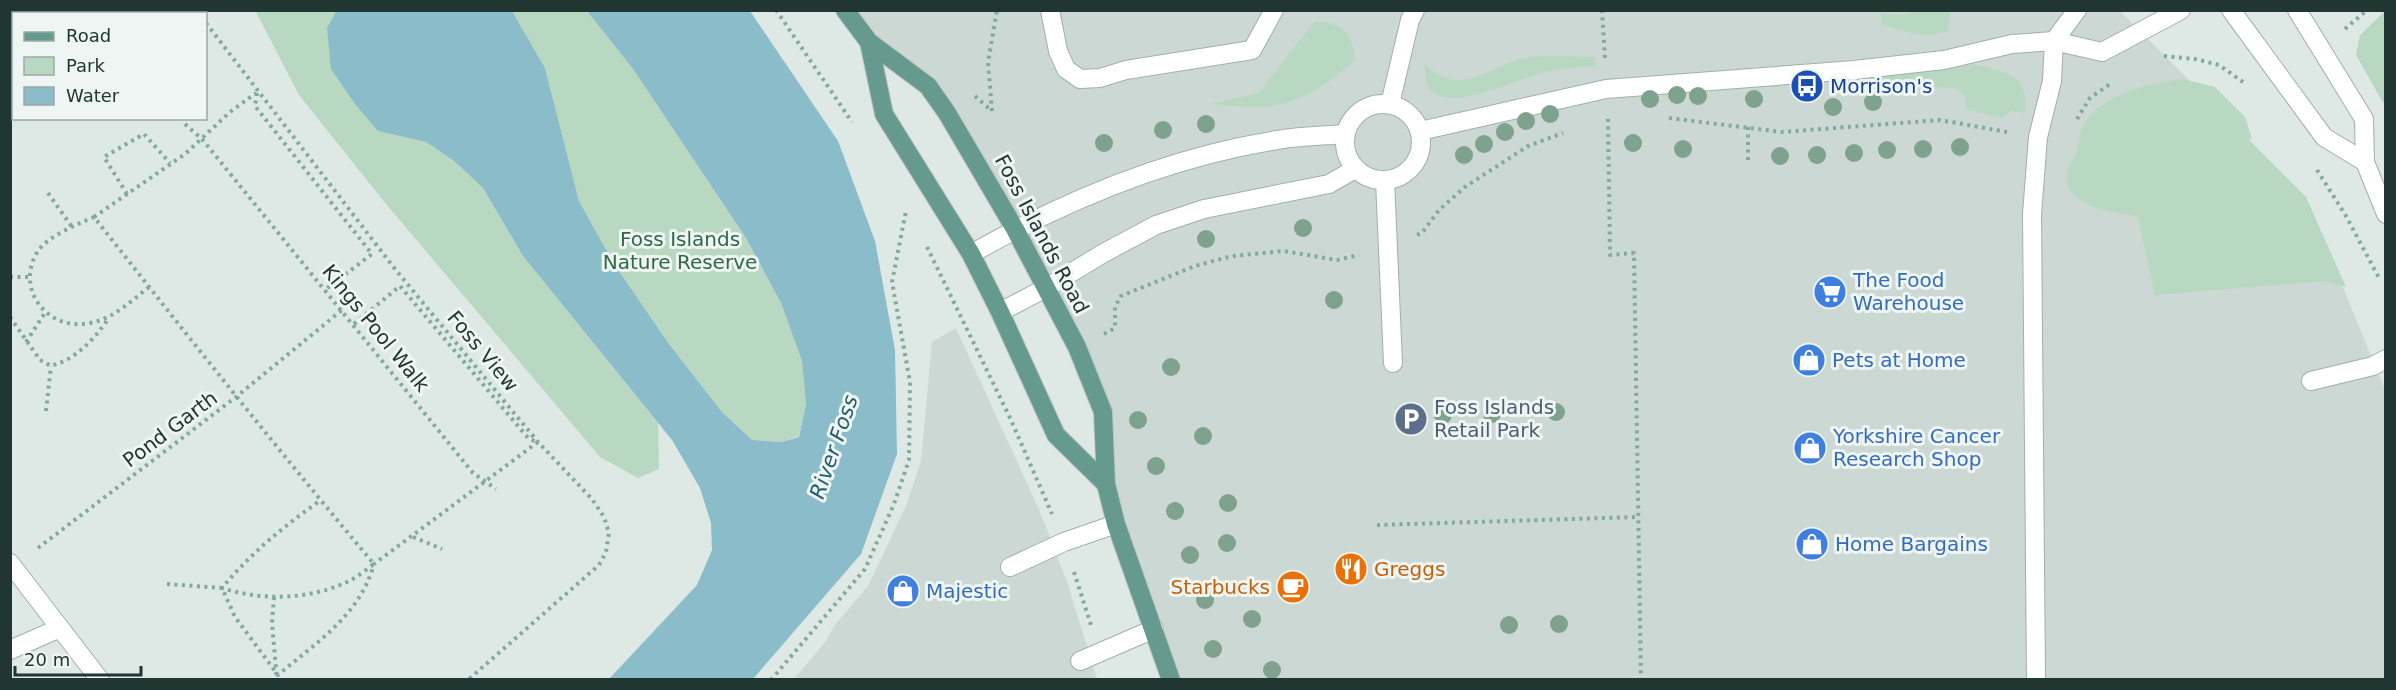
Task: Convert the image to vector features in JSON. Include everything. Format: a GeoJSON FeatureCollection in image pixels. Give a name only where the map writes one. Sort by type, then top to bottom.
{"type":"FeatureCollection","features":[{"type":"Feature","properties":{"kind":"main road","name":"Foss Islands Road"},"geometry":{"type":"LineString","coordinates":[[845,10],[868,42],[928,86],[961,134],[1015,229],[1077,347],[1103,412],[1106,484],[1116,524],[1171,680]]}},
{"type":"Feature","properties":{"kind":"main road","name":"Foss Islands Road"},"geometry":{"type":"LineString","coordinates":[[868,42],[884,114],[970,254],[1000,312],[1056,435],[1106,484]]}},
{"type":"Feature","properties":{"kind":"street"},"geometry":{"type":"LineString","coordinates":[[1050,10],[1058,51],[1066,69],[1080,79],[1100,78],[1126,70],[1252,50],[1274,10]]}},
{"type":"Feature","properties":{"kind":"street"},"geometry":{"type":"LineString","coordinates":[[2036,680],[2032,214],[2038,137],[2052,81],[2054,41],[2077,10]]}},
{"type":"Feature","properties":{"kind":"street"},"geometry":{"type":"LineString","coordinates":[[1420,131],[1606,89],[1854,70],[1944,60],[2012,44],[2054,41],[2102,52],[2181,10]]}},
{"type":"Feature","properties":{"kind":"street"},"geometry":{"type":"LineString","coordinates":[[2230,10],[2324,136],[2366,162]]}},
{"type":"Feature","properties":{"kind":"street"},"geometry":{"type":"LineString","coordinates":[[2297,10],[2364,119],[2366,162],[2385,214]]}},
{"type":"Feature","properties":{"kind":"street"},"geometry":{"type":"LineString","coordinates":[[1390,104],[1407,14]]}},
{"type":"Feature","properties":{"kind":"street"},"geometry":{"type":"LineString","coordinates":[[1378,103],[1390,104],[1411,115],[1422,140],[1416,161],[1408,171],[1385,180],[1374,179],[1355,169],[1348,159],[1345,134],[1356,113],[1378,103]]}},
{"type":"Feature","properties":{"kind":"street"},"geometry":{"type":"LineString","coordinates":[[970,254],[1015,229],[1140,176],[1209,156],[1277,140],[1345,134]]}},
{"type":"Feature","properties":{"kind":"street"},"geometry":{"type":"LineString","coordinates":[[1000,312],[1156,225],[1204,209],[1329,184],[1355,169]]}},
{"type":"Feature","properties":{"kind":"street"},"geometry":{"type":"LineString","coordinates":[[1385,180],[1393,363]]}},
{"type":"Feature","properties":{"kind":"street"},"geometry":{"type":"LineString","coordinates":[[2311,381],[2373,366],[2385,359]]}},
{"type":"Feature","properties":{"kind":"street"},"geometry":{"type":"LineString","coordinates":[[1010,567],[1064,542],[1116,524]]}},
{"type":"Feature","properties":{"kind":"street"},"geometry":{"type":"LineString","coordinates":[[12,565],[100,680]]}},
{"type":"Feature","properties":{"kind":"street"},"geometry":{"type":"LineString","coordinates":[[10,650],[60,628]]}},
{"type":"Feature","properties":{"kind":"street"},"geometry":{"type":"LineString","coordinates":[[1080,661],[1154,629]]}},
{"type":"Feature","properties":{"kind":"path"},"geometry":{"type":"LineString","coordinates":[[776,10],[856,129]]}},
{"type":"Feature","properties":{"kind":"path"},"geometry":{"type":"LineString","coordinates":[[992,111],[988,62],[997,10]]}},
{"type":"Feature","properties":{"kind":"path"},"geometry":{"type":"LineString","coordinates":[[1602,10],[1605,69]]}},
{"type":"Feature","properties":{"kind":"path"},"geometry":{"type":"LineString","coordinates":[[2342,32],[2367,10]]}},
{"type":"Feature","properties":{"kind":"path","name":"Foss View"},"geometry":{"type":"LineString","coordinates":[[207,24],[257,93],[395,269],[538,442],[592,499],[604,517],[609,533],[606,552],[599,565],[468,680]]}},
{"type":"Feature","properties":{"kind":"path"},"geometry":{"type":"LineString","coordinates":[[2156,58],[2165,56],[2195,59],[2219,65],[2246,85]]}},
{"type":"Feature","properties":{"kind":"path"},"geometry":{"type":"LineString","coordinates":[[1663,118],[1685,118],[1782,132],[1940,120],[2038,137],[2062,144],[2090,98],[2119,77]]}},
{"type":"Feature","properties":{"kind":"path"},"geometry":{"type":"LineString","coordinates":[[149,287],[109,317],[89,324],[75,325],[60,322],[45,313],[33,293],[29,278],[31,263],[40,248],[72,227],[94,217],[185,154],[230,112],[257,93]]}},
{"type":"Feature","properties":{"kind":"path"},"geometry":{"type":"LineString","coordinates":[[257,93],[255,106],[372,254],[326,290]]}},
{"type":"Feature","properties":{"kind":"path"},"geometry":{"type":"LineString","coordinates":[[1619,117],[1608,117],[1610,255],[1634,254],[1636,517],[1641,680]]}},
{"type":"Feature","properties":{"kind":"path","name":"Kings Pool Walk"},"geometry":{"type":"LineString","coordinates":[[185,124],[202,139],[473,473],[496,489]]}},
{"type":"Feature","properties":{"kind":"path"},"geometry":{"type":"LineString","coordinates":[[1748,127],[1748,161]]}},
{"type":"Feature","properties":{"kind":"path"},"geometry":{"type":"LineString","coordinates":[[127,194],[104,157],[144,134],[170,163]]}},
{"type":"Feature","properties":{"kind":"path"},"geometry":{"type":"LineString","coordinates":[[2312,163],[2346,216],[2379,278]]}},
{"type":"Feature","properties":{"kind":"path"},"geometry":{"type":"LineString","coordinates":[[48,194],[72,227]]}},
{"type":"Feature","properties":{"kind":"path"},"geometry":{"type":"LineString","coordinates":[[901,201],[912,220]]}},
{"type":"Feature","properties":{"kind":"path"},"geometry":{"type":"LineString","coordinates":[[771,680],[865,569],[894,504],[909,460],[910,382],[892,282],[906,210]]}},
{"type":"Feature","properties":{"kind":"path"},"geometry":{"type":"LineString","coordinates":[[94,217],[236,397],[374,564]]}},
{"type":"Feature","properties":{"kind":"path"},"geometry":{"type":"LineString","coordinates":[[923,240],[1011,420],[1064,542],[1100,651]]}},
{"type":"Feature","properties":{"kind":"path"},"geometry":{"type":"LineString","coordinates":[[10,277],[29,278]]}},
{"type":"Feature","properties":{"kind":"path"},"geometry":{"type":"LineString","coordinates":[[354,324],[400,286],[529,439],[538,442]]}},
{"type":"Feature","properties":{"kind":"path"},"geometry":{"type":"LineString","coordinates":[[1115,328],[1115,307],[1121,296]]}},
{"type":"Feature","properties":{"kind":"path","name":"Pond Garth"},"geometry":{"type":"LineString","coordinates":[[12,565],[236,397],[342,309]]}},
{"type":"Feature","properties":{"kind":"path"},"geometry":{"type":"LineString","coordinates":[[26,342],[45,313]]}},
{"type":"Feature","properties":{"kind":"path"},"geometry":{"type":"LineString","coordinates":[[10,317],[40,360],[51,366],[66,362],[90,344],[109,317]]}},
{"type":"Feature","properties":{"kind":"path"},"geometry":{"type":"LineString","coordinates":[[46,411],[51,366]]}},
{"type":"Feature","properties":{"kind":"path"},"geometry":{"type":"LineString","coordinates":[[167,584],[222,588],[241,595],[274,597],[320,591],[348,581],[538,442]]}},
{"type":"Feature","properties":{"kind":"path"},"geometry":{"type":"LineString","coordinates":[[222,588],[275,533],[321,500]]}},
{"type":"Feature","properties":{"kind":"path"},"geometry":{"type":"LineString","coordinates":[[1377,525],[1636,517]]}},
{"type":"Feature","properties":{"kind":"path"},"geometry":{"type":"LineString","coordinates":[[412,536],[442,549]]}},
{"type":"Feature","properties":{"kind":"path"},"geometry":{"type":"LineString","coordinates":[[278,677],[330,632],[357,603],[368,584],[374,564]]}},
{"type":"Feature","properties":{"kind":"path"},"geometry":{"type":"LineString","coordinates":[[222,588],[235,617],[278,677]]}},
{"type":"Feature","properties":{"kind":"path"},"geometry":{"type":"LineString","coordinates":[[274,597],[272,622],[278,677]]}},
{"type":"Feature","properties":{"kind":"shaded area"},"geometry":{"type":"Polygon","coordinates":[[[11,10],[111,10],[109,12],[12,12],[11,64],[11,10]]]}},
{"type":"Feature","properties":{"kind":"shaded area","name":"Foss Islands Retail Park"},"geometry":{"type":"Polygon","coordinates":[[[845,11],[2120,11],[2306,197],[2385,390],[2385,679],[1170,679],[1116,524],[1103,412],[961,134],[845,11]]]}},
{"type":"Feature","properties":{"kind":"shaded area"},"geometry":{"type":"Polygon","coordinates":[[[956,328],[1041,514],[1068,585],[1097,679],[793,680],[868,586],[906,506],[921,461],[932,342],[956,328]]]}},
{"type":"Feature","properties":{"kind":"green space"},"geometry":{"type":"Polygon","coordinates":[[[257,10],[336,11],[327,28],[378,131],[426,142],[454,161],[483,188],[523,256],[658,423],[659,469],[638,478],[600,457],[386,204],[299,95],[257,10]]]}},
{"type":"Feature","properties":{"kind":"green space","name":"Foss Islands Nature Reserve"},"geometry":{"type":"Polygon","coordinates":[[[512,11],[587,11],[633,69],[746,238],[781,303],[802,361],[806,404],[799,436],[783,442],[752,440],[722,412],[669,344],[614,264],[579,201],[545,68],[512,11]]]}},
{"type":"Feature","properties":{"kind":"green space"},"geometry":{"type":"Polygon","coordinates":[[[1917,11],[1951,11],[1948,31],[1922,35],[1882,24],[1881,14],[1902,15],[1917,11]]]}},
{"type":"Feature","properties":{"kind":"green space"},"geometry":{"type":"Polygon","coordinates":[[[2385,11],[2385,106],[2356,55],[2360,35],[2385,11]]]}},
{"type":"Feature","properties":{"kind":"green space"},"geometry":{"type":"Polygon","coordinates":[[[1314,22],[1338,26],[1344,30],[1352,42],[1355,60],[1335,77],[1300,98],[1275,105],[1249,107],[1211,104],[1259,93],[1314,22]]]}},
{"type":"Feature","properties":{"kind":"green space"},"geometry":{"type":"Polygon","coordinates":[[[1595,57],[1596,66],[1545,72],[1476,95],[1461,97],[1448,98],[1438,95],[1430,89],[1425,78],[1425,64],[1438,74],[1450,79],[1462,80],[1526,58],[1595,57]]]}},
{"type":"Feature","properties":{"kind":"green space"},"geometry":{"type":"Polygon","coordinates":[[[1975,65],[2013,77],[2024,91],[2025,113],[2010,111],[2002,118],[1966,109],[1965,96],[1957,89],[1924,85],[1841,89],[1839,81],[1975,65]]]}},
{"type":"Feature","properties":{"kind":"green space"},"geometry":{"type":"Polygon","coordinates":[[[2182,79],[2215,87],[2245,117],[2252,139],[2240,141],[2249,140],[2306,197],[2346,287],[2325,281],[2155,295],[2138,217],[2090,205],[2071,191],[2067,181],[2068,168],[2076,153],[2082,129],[2089,118],[2099,108],[2125,93],[2182,79]]]}},
{"type":"Feature","properties":{"kind":"water","name":"River Foss"},"geometry":{"type":"Polygon","coordinates":[[[336,11],[512,11],[545,68],[579,201],[614,264],[669,344],[722,412],[752,440],[782,442],[799,437],[806,404],[802,361],[781,303],[746,238],[633,69],[587,11],[750,11],[838,141],[875,241],[895,350],[897,454],[861,554],[753,679],[609,679],[697,585],[712,550],[711,523],[700,488],[672,440],[523,256],[483,188],[454,161],[426,142],[378,131],[355,104],[331,69],[327,28],[336,11]]]}},
{"type":"Feature","properties":{"kind":"place","name":"Morrison's"},"geometry":{"type":"Point","coordinates":[1807,86]}},
{"type":"Feature","properties":{"kind":"place","name":"The Food Warehouse"},"geometry":{"type":"Point","coordinates":[1830,292]}},
{"type":"Feature","properties":{"kind":"place","name":"Pets at Home"},"geometry":{"type":"Point","coordinates":[1809,360]}},
{"type":"Feature","properties":{"kind":"place","name":"Foss Islands Retail Park"},"geometry":{"type":"Point","coordinates":[1411,419]}},
{"type":"Feature","properties":{"kind":"place","name":"Yorkshire Cancer Research Shop"},"geometry":{"type":"Point","coordinates":[1810,448]}},
{"type":"Feature","properties":{"kind":"place","name":"Home Bargains"},"geometry":{"type":"Point","coordinates":[1812,544]}},
{"type":"Feature","properties":{"kind":"place","name":"Greggs"},"geometry":{"type":"Point","coordinates":[1351,569]}},
{"type":"Feature","properties":{"kind":"place","name":"Starbucks"},"geometry":{"type":"Point","coordinates":[1293,587]}},
{"type":"Feature","properties":{"kind":"place","name":"Majestic"},"geometry":{"type":"Point","coordinates":[903,591]}}]}
